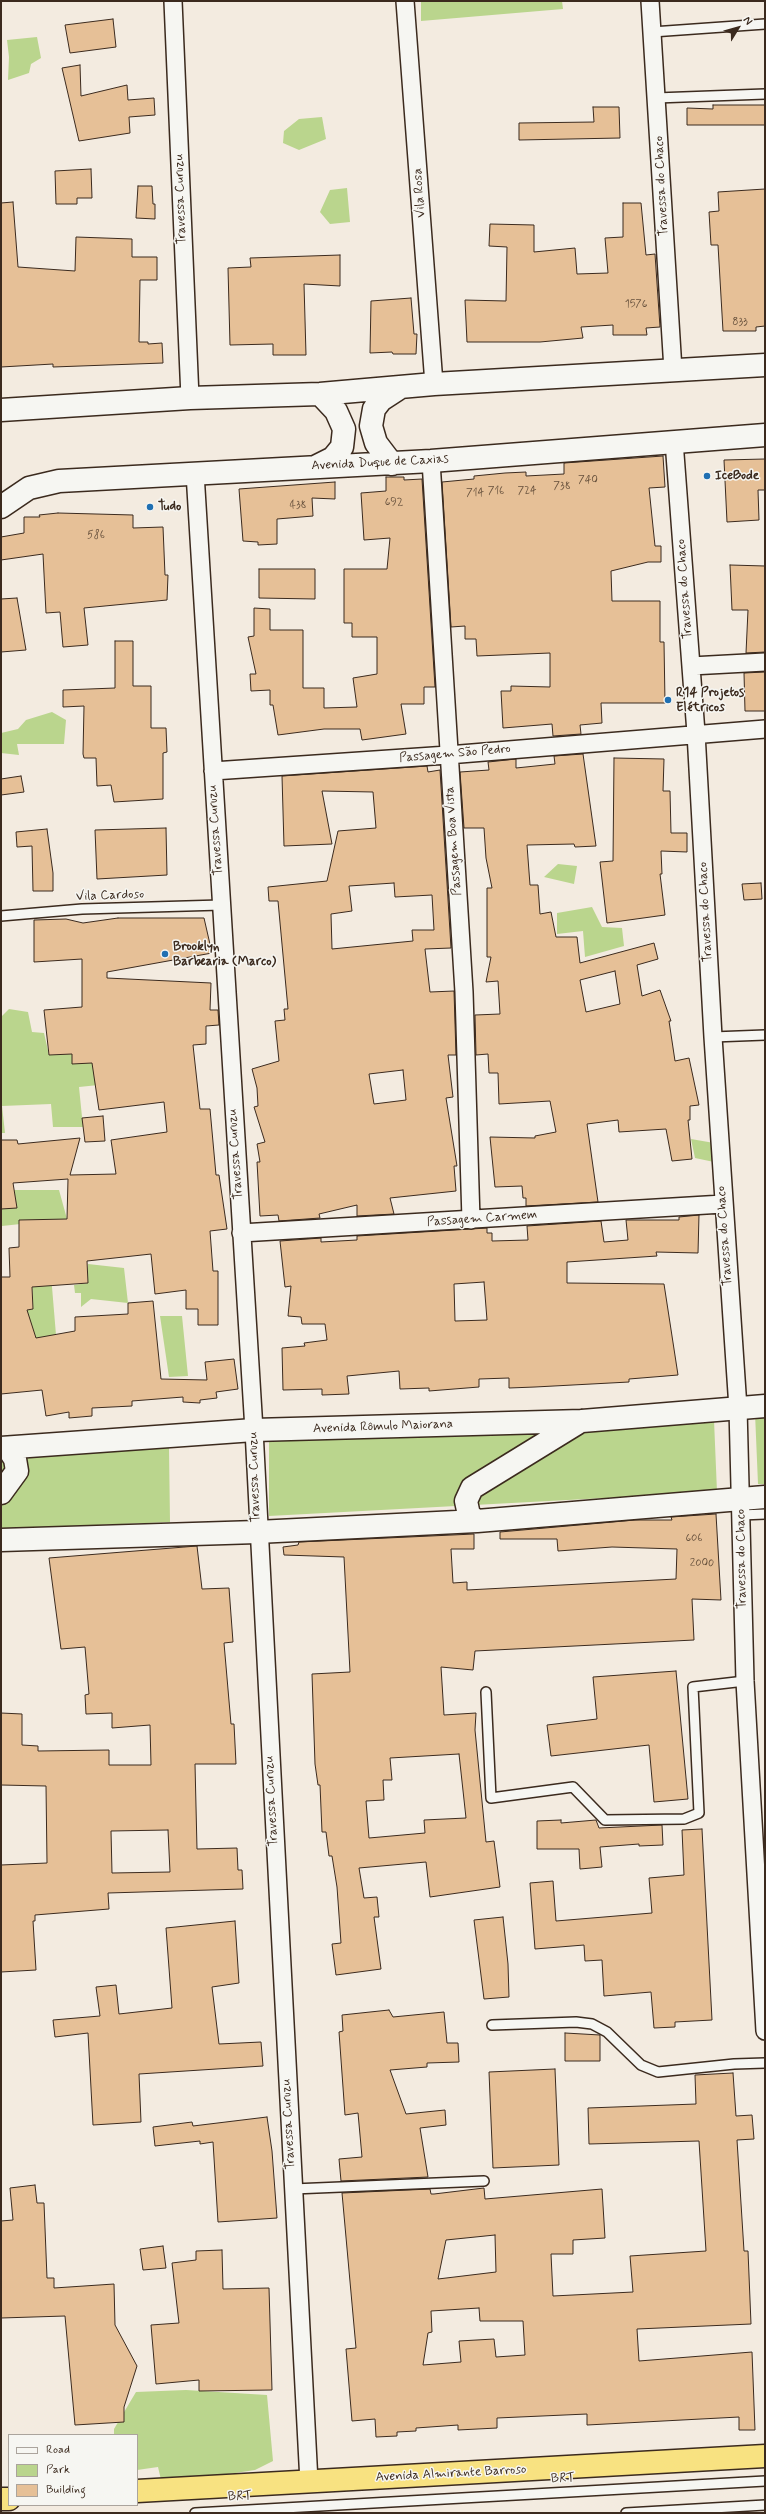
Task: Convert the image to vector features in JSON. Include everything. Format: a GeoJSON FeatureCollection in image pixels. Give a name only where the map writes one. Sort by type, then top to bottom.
{"type":"FeatureCollection","features":[{"type":"Feature","properties":{"kind":"highway","name":"Avenida Almirante Barroso"},"geometry":{"type":"LineString","coordinates":[[138,2491],[765,2456]]}},
{"type":"Feature","properties":{"kind":"street","name":"Travessa Curuzu"},"geometry":{"type":"LineString","coordinates":[[173,1],[190,398]]}},
{"type":"Feature","properties":{"kind":"street","name":"Vila Rosa"},"geometry":{"type":"LineString","coordinates":[[405,1],[434,384]]}},
{"type":"Feature","properties":{"kind":"street","name":"Travessa do Chaco"},"geometry":{"type":"LineString","coordinates":[[650,1],[673,370]]}},
{"type":"Feature","properties":{"kind":"street"},"geometry":{"type":"LineString","coordinates":[[1,410],[190,398],[320,394],[434,384],[765,365]]}},
{"type":"Feature","properties":{"kind":"street"},"geometry":{"type":"LineString","coordinates":[[392,464],[376,443],[371,426],[374,409],[381,400],[401,387]]}},
{"type":"Feature","properties":{"kind":"street"},"geometry":{"type":"LineString","coordinates":[[317,466],[333,458],[342,447],[344,429],[336,411],[320,394]]}},
{"type":"Feature","properties":{"kind":"street","name":"Avenida Duque de Caxias"},"geometry":{"type":"LineString","coordinates":[[1,507],[29,488],[45,483],[317,466],[392,464],[765,435]]}},
{"type":"Feature","properties":{"kind":"street","name":"Travessa do Chaco"},"geometry":{"type":"LineString","coordinates":[[674,441],[696,733],[723,1204],[738,1408],[745,1681],[761,1903],[765,2031]]}},
{"type":"Feature","properties":{"kind":"street","name":"Passagem Boa Vista"},"geometry":{"type":"LineString","coordinates":[[431,461],[448,755],[464,992],[471,1220]]}},
{"type":"Feature","properties":{"kind":"street","name":"Travessa Curuzu"},"geometry":{"type":"LineString","coordinates":[[195,473],[254,1430],[257,1532],[309,2482]]}},
{"type":"Feature","properties":{"kind":"street"},"geometry":{"type":"LineString","coordinates":[[691,666],[765,662]]}},
{"type":"Feature","properties":{"kind":"street","name":"Passagem São Pedro"},"geometry":{"type":"LineString","coordinates":[[213,771],[448,755],[696,733],[765,729]]}},
{"type":"Feature","properties":{"kind":"street","name":"Passagem Carmem"},"geometry":{"type":"LineString","coordinates":[[241,1233],[723,1204]]}},
{"type":"Feature","properties":{"kind":"street","name":"Avenida Rômulo Maiorana"},"geometry":{"type":"LineString","coordinates":[[5,1448],[254,1430],[582,1421],[765,1406]]}},
{"type":"Feature","properties":{"kind":"street"},"geometry":{"type":"LineString","coordinates":[[477,1521],[469,1515],[466,1501],[472,1488],[582,1421]]}},
{"type":"Feature","properties":{"kind":"street"},"geometry":{"type":"LineString","coordinates":[[1,1493],[17,1471],[15,1459],[5,1448]]}},
{"type":"Feature","properties":{"kind":"street"},"geometry":{"type":"LineString","coordinates":[[1,1540],[257,1532],[741,1507],[765,1497]]}},
{"type":"Feature","properties":{"kind":"lane"},"geometry":{"type":"LineString","coordinates":[[652,32],[765,24]]}},
{"type":"Feature","properties":{"kind":"lane"},"geometry":{"type":"LineString","coordinates":[[656,98],[765,94]]}},
{"type":"Feature","properties":{"kind":"lane","name":"Vila Cardoso"},"geometry":{"type":"LineString","coordinates":[[1,916],[82,909],[221,905]]}},
{"type":"Feature","properties":{"kind":"lane"},"geometry":{"type":"LineString","coordinates":[[713,1037],[765,1035]]}},
{"type":"Feature","properties":{"kind":"lane"},"geometry":{"type":"LineString","coordinates":[[741,1507],[765,1514]]}},
{"type":"Feature","properties":{"kind":"lane"},"geometry":{"type":"LineString","coordinates":[[486,1692],[491,1798],[573,1787],[605,1820],[684,1818],[699,1813],[693,1687],[745,1681]]}},
{"type":"Feature","properties":{"kind":"lane"},"geometry":{"type":"LineString","coordinates":[[492,2025],[576,2022],[592,2024],[608,2032],[641,2065],[658,2072],[734,2064],[765,2063]]}},
{"type":"Feature","properties":{"kind":"lane"},"geometry":{"type":"LineString","coordinates":[[293,2189],[484,2181]]}},
{"type":"Feature","properties":{"kind":"lane","name":"BRT"},"geometry":{"type":"LineString","coordinates":[[195,2513],[765,2481]]}},
{"type":"Feature","properties":{"kind":"lane"},"geometry":{"type":"LineString","coordinates":[[626,2513],[765,2505]]}},
{"type":"Feature","properties":{"kind":"green space"},"geometry":{"type":"Polygon","coordinates":[[[421,1],[562,1],[563,9],[421,21],[421,1]]]}},
{"type":"Feature","properties":{"kind":"green space"},"geometry":{"type":"Polygon","coordinates":[[[37,37],[41,58],[31,64],[29,73],[8,80],[9,57],[7,40],[37,37]]]}},
{"type":"Feature","properties":{"kind":"green space"},"geometry":{"type":"Polygon","coordinates":[[[322,117],[326,139],[299,150],[283,143],[284,131],[299,119],[322,117]]]}},
{"type":"Feature","properties":{"kind":"green space"},"geometry":{"type":"Polygon","coordinates":[[[347,188],[350,222],[330,224],[320,212],[330,190],[347,188]]]}},
{"type":"Feature","properties":{"kind":"green space"},"geometry":{"type":"Polygon","coordinates":[[[52,712],[66,720],[64,744],[17,744],[19,755],[1,753],[1,733],[18,729],[26,720],[52,712]]]}},
{"type":"Feature","properties":{"kind":"green space"},"geometry":{"type":"Polygon","coordinates":[[[558,864],[577,866],[574,884],[544,877],[558,864]]]}},
{"type":"Feature","properties":{"kind":"green space"},"geometry":{"type":"Polygon","coordinates":[[[592,907],[602,927],[622,928],[624,946],[585,957],[583,931],[557,934],[557,913],[592,907]]]}},
{"type":"Feature","properties":{"kind":"green space"},"geometry":{"type":"Polygon","coordinates":[[[9,1009],[28,1012],[32,1032],[44,1033],[49,1055],[63,1054],[63,1038],[118,1083],[79,1087],[83,1127],[53,1127],[51,1104],[2,1106],[5,1133],[1,1133],[1,1017],[9,1009]]]}},
{"type":"Feature","properties":{"kind":"green space"},"geometry":{"type":"Polygon","coordinates":[[[691,1139],[714,1143],[714,1162],[695,1158],[691,1139]]]}},
{"type":"Feature","properties":{"kind":"green space"},"geometry":{"type":"Polygon","coordinates":[[[1,1190],[59,1190],[67,1219],[2,1226],[1,1190]]]}},
{"type":"Feature","properties":{"kind":"green space"},"geometry":{"type":"Polygon","coordinates":[[[88,1264],[124,1268],[128,1303],[91,1299],[81,1307],[81,1293],[75,1293],[74,1285],[88,1283],[88,1264]]]}},
{"type":"Feature","properties":{"kind":"green space"},"geometry":{"type":"Polygon","coordinates":[[[51,1275],[56,1335],[41,1345],[20,1330],[19,1312],[33,1309],[32,1278],[51,1275]]]}},
{"type":"Feature","properties":{"kind":"green space"},"geometry":{"type":"Polygon","coordinates":[[[160,1316],[182,1316],[188,1376],[169,1377],[160,1316]]]}},
{"type":"Feature","properties":{"kind":"green space"},"geometry":{"type":"Polygon","coordinates":[[[765,1412],[765,1484],[758,1484],[755,1413],[765,1412]]]}},
{"type":"Feature","properties":{"kind":"green space"},"geometry":{"type":"Polygon","coordinates":[[[714,1420],[717,1492],[269,1516],[269,1437],[714,1420]]]}},
{"type":"Feature","properties":{"kind":"green space"},"geometry":{"type":"Polygon","coordinates":[[[169,1448],[170,1522],[1,1529],[1,1457],[169,1448]]]}},
{"type":"Feature","properties":{"kind":"green space"},"geometry":{"type":"Polygon","coordinates":[[[186,2390],[267,2395],[273,2461],[255,2470],[162,2484],[158,2467],[138,2470],[138,2434],[114,2434],[114,2429],[136,2392],[186,2390]]]}},
{"type":"Feature","properties":{"kind":"building"},"geometry":{"type":"Polygon","coordinates":[[[113,19],[116,47],[70,53],[65,25],[113,19]]]}},
{"type":"Feature","properties":{"kind":"building"},"geometry":{"type":"Polygon","coordinates":[[[80,65],[81,96],[127,85],[128,100],[154,98],[155,115],[129,117],[130,133],[79,141],[62,68],[80,65]]]}},
{"type":"Feature","properties":{"kind":"building"},"geometry":{"type":"Polygon","coordinates":[[[713,105],[765,105],[765,125],[687,125],[687,108],[713,109],[713,105]]]}},
{"type":"Feature","properties":{"kind":"building"},"geometry":{"type":"Polygon","coordinates":[[[593,107],[619,107],[620,138],[519,140],[519,123],[594,122],[593,107]]]}},
{"type":"Feature","properties":{"kind":"building"},"geometry":{"type":"Polygon","coordinates":[[[91,169],[92,198],[77,198],[77,204],[56,204],[55,171],[91,169]]]}},
{"type":"Feature","properties":{"kind":"building"},"geometry":{"type":"Polygon","coordinates":[[[138,186],[152,186],[153,204],[155,204],[155,219],[136,218],[138,186]]]}},
{"type":"Feature","properties":{"kind":"building"},"geometry":{"type":"Polygon","coordinates":[[[765,189],[765,326],[756,327],[756,331],[723,331],[718,245],[711,245],[709,212],[719,211],[718,192],[765,189]]]}},
{"type":"Feature","properties":{"kind":"building"},"geometry":{"type":"Polygon","coordinates":[[[13,202],[18,267],[75,271],[76,237],[132,239],[132,257],[157,257],[157,280],[140,280],[139,342],[148,342],[148,344],[162,343],[163,363],[53,367],[53,364],[1,367],[1,203],[13,202]]]}},
{"type":"Feature","properties":{"kind":"building"},"geometry":{"type":"Polygon","coordinates":[[[623,203],[641,203],[646,255],[655,254],[660,327],[646,328],[647,335],[613,335],[613,325],[581,327],[583,338],[540,342],[467,342],[465,300],[506,301],[507,247],[489,246],[490,224],[534,225],[534,252],[575,248],[577,274],[608,273],[605,238],[623,237],[623,203]]]}},
{"type":"Feature","properties":{"kind":"building"},"geometry":{"type":"Polygon","coordinates":[[[340,255],[340,286],[304,284],[306,355],[273,355],[273,344],[230,345],[228,268],[251,267],[250,258],[340,255]]]}},
{"type":"Feature","properties":{"kind":"building"},"geometry":{"type":"Polygon","coordinates":[[[411,298],[414,334],[417,334],[416,354],[393,354],[392,352],[370,353],[371,301],[411,298]]]}},
{"type":"Feature","properties":{"kind":"building"},"geometry":{"type":"Polygon","coordinates":[[[663,456],[665,487],[649,488],[655,546],[661,546],[661,562],[648,562],[611,571],[612,601],[660,601],[660,642],[664,642],[665,703],[601,703],[602,723],[580,725],[581,734],[553,736],[552,724],[503,728],[501,691],[511,691],[511,686],[550,687],[550,653],[477,656],[476,639],[465,639],[465,626],[451,627],[442,482],[474,479],[474,476],[505,473],[526,472],[526,476],[564,474],[564,463],[663,456]]]}},
{"type":"Feature","properties":{"kind":"building"},"geometry":{"type":"Polygon","coordinates":[[[765,459],[765,490],[758,490],[759,520],[727,522],[724,460],[765,459]]]}},
{"type":"Feature","properties":{"kind":"building"},"geometry":{"type":"Polygon","coordinates":[[[386,477],[404,477],[404,480],[422,479],[435,687],[424,687],[424,704],[401,704],[406,734],[362,740],[360,729],[324,729],[278,735],[273,705],[270,705],[270,690],[251,691],[250,674],[256,674],[248,637],[254,636],[254,608],[270,609],[270,630],[303,630],[303,688],[324,688],[324,708],[357,707],[353,678],[377,674],[377,637],[352,637],[352,623],[344,623],[344,569],[387,569],[390,538],[364,540],[361,493],[386,491],[386,477]]]}},
{"type":"Feature","properties":{"kind":"building"},"geometry":{"type":"Polygon","coordinates":[[[335,482],[335,499],[312,498],[313,516],[277,519],[277,544],[258,545],[258,542],[243,541],[239,489],[335,482]]]}},
{"type":"Feature","properties":{"kind":"building"},"geometry":{"type":"Polygon","coordinates":[[[58,513],[133,515],[133,528],[163,527],[165,575],[168,575],[167,600],[84,608],[88,645],[63,647],[60,612],[46,613],[43,554],[1,560],[1,537],[24,533],[24,517],[40,517],[39,515],[58,513]]]}},
{"type":"Feature","properties":{"kind":"building"},"geometry":{"type":"Polygon","coordinates":[[[730,565],[765,566],[765,652],[746,653],[748,610],[732,610],[730,565]]]}},
{"type":"Feature","properties":{"kind":"building"},"geometry":{"type":"Polygon","coordinates":[[[259,569],[315,569],[315,599],[259,598],[259,569]]]}},
{"type":"Feature","properties":{"kind":"building"},"geometry":{"type":"Polygon","coordinates":[[[17,598],[26,650],[1,652],[1,599],[17,598]]]}},
{"type":"Feature","properties":{"kind":"building"},"geometry":{"type":"Polygon","coordinates":[[[115,641],[133,641],[133,686],[151,686],[151,728],[166,728],[167,752],[163,753],[163,799],[114,802],[111,785],[97,786],[96,758],[84,758],[84,706],[63,707],[63,690],[115,688],[115,641]]]}},
{"type":"Feature","properties":{"kind":"building"},"geometry":{"type":"Polygon","coordinates":[[[765,672],[765,711],[745,711],[744,673],[765,672]]]}},
{"type":"Feature","properties":{"kind":"building"},"geometry":{"type":"Polygon","coordinates":[[[583,754],[596,846],[575,847],[574,844],[527,845],[530,885],[538,885],[540,914],[551,912],[556,937],[577,937],[580,963],[654,943],[658,959],[637,965],[642,996],[660,990],[671,1021],[669,1021],[675,1061],[689,1058],[699,1105],[690,1106],[690,1120],[688,1120],[692,1159],[672,1161],[666,1129],[619,1132],[618,1120],[587,1124],[598,1202],[526,1206],[526,1198],[523,1198],[522,1186],[495,1187],[490,1137],[535,1138],[535,1136],[556,1132],[550,1101],[499,1104],[498,1073],[489,1073],[488,1054],[476,1055],[475,1015],[500,1014],[498,981],[486,982],[491,957],[487,957],[487,888],[492,888],[486,858],[484,828],[464,828],[460,772],[489,770],[488,762],[516,759],[516,768],[555,764],[554,756],[583,754]],[[615,971],[580,980],[586,1012],[620,1004],[615,971]]]}},
{"type":"Feature","properties":{"kind":"building"},"geometry":{"type":"Polygon","coordinates":[[[614,758],[664,759],[663,791],[670,791],[671,833],[687,833],[687,852],[661,851],[662,874],[660,874],[665,915],[607,923],[600,862],[613,861],[614,758]]]}},
{"type":"Feature","properties":{"kind":"building"},"geometry":{"type":"Polygon","coordinates":[[[427,766],[428,772],[440,770],[451,948],[425,949],[430,992],[454,991],[456,1055],[448,1055],[453,1097],[446,1098],[457,1166],[454,1166],[456,1191],[390,1198],[394,1214],[357,1216],[357,1205],[319,1214],[320,1218],[279,1221],[278,1215],[260,1216],[257,1162],[260,1162],[257,1144],[265,1142],[254,1107],[258,1106],[257,1088],[252,1069],[279,1061],[275,1021],[285,1020],[284,1009],[288,1009],[278,901],[269,901],[268,887],[327,881],[338,831],[376,828],[373,792],[322,791],[332,844],[284,846],[282,776],[427,766]],[[394,883],[349,886],[352,911],[331,914],[332,949],[413,941],[412,930],[434,930],[432,895],[395,897],[394,883]],[[403,1070],[369,1074],[374,1104],[406,1100],[403,1070]]]}},
{"type":"Feature","properties":{"kind":"building"},"geometry":{"type":"Polygon","coordinates":[[[21,776],[24,792],[1,795],[1,779],[21,776]]]}},
{"type":"Feature","properties":{"kind":"building"},"geometry":{"type":"Polygon","coordinates":[[[166,828],[167,875],[97,879],[95,830],[166,828]]]}},
{"type":"Feature","properties":{"kind":"building"},"geometry":{"type":"Polygon","coordinates":[[[47,829],[53,873],[53,891],[33,891],[32,846],[17,847],[16,832],[47,829]]]}},
{"type":"Feature","properties":{"kind":"building"},"geometry":{"type":"Polygon","coordinates":[[[761,883],[762,899],[744,900],[742,884],[761,883]]]}},
{"type":"Feature","properties":{"kind":"building"},"geometry":{"type":"Polygon","coordinates":[[[118,918],[204,918],[212,953],[107,972],[107,978],[211,983],[210,1010],[218,1010],[219,1025],[206,1026],[206,1044],[193,1045],[200,1109],[210,1109],[216,1175],[219,1175],[227,1229],[210,1231],[213,1271],[218,1271],[218,1325],[198,1325],[198,1309],[186,1309],[186,1290],[155,1294],[151,1254],[87,1261],[88,1283],[32,1287],[33,1309],[27,1310],[36,1338],[75,1331],[75,1317],[128,1314],[128,1303],[153,1301],[161,1379],[207,1380],[205,1362],[234,1359],[238,1389],[216,1392],[217,1398],[200,1400],[200,1403],[183,1402],[183,1397],[132,1401],[132,1406],[92,1408],[92,1416],[69,1418],[69,1412],[46,1416],[42,1390],[1,1394],[1,1277],[10,1277],[9,1248],[19,1247],[19,1220],[67,1219],[68,1179],[13,1183],[17,1208],[1,1209],[1,1140],[17,1140],[18,1144],[80,1138],[70,1175],[116,1174],[111,1140],[167,1132],[164,1102],[99,1110],[92,1063],[72,1064],[72,1054],[49,1055],[44,1010],[82,1007],[82,959],[34,962],[34,920],[66,919],[83,923],[118,918]]]}},
{"type":"Feature","properties":{"kind":"building"},"geometry":{"type":"Polygon","coordinates":[[[103,1116],[105,1141],[85,1142],[82,1118],[103,1116]]]}},
{"type":"Feature","properties":{"kind":"building"},"geometry":{"type":"Polygon","coordinates":[[[699,1215],[698,1253],[656,1252],[657,1256],[567,1262],[567,1283],[664,1284],[678,1375],[629,1379],[629,1382],[509,1388],[509,1378],[479,1379],[479,1387],[429,1391],[429,1388],[400,1389],[399,1371],[347,1376],[349,1394],[322,1395],[322,1389],[283,1390],[282,1348],[305,1346],[304,1343],[327,1340],[325,1324],[302,1324],[301,1317],[288,1316],[291,1286],[285,1287],[280,1241],[321,1238],[321,1242],[357,1240],[357,1236],[487,1228],[487,1233],[492,1233],[492,1241],[528,1240],[527,1226],[601,1221],[604,1242],[628,1240],[626,1220],[679,1220],[679,1217],[699,1215]],[[484,1282],[454,1284],[455,1321],[487,1320],[484,1282]]]}},
{"type":"Feature","properties":{"kind":"building"},"geometry":{"type":"Polygon","coordinates":[[[716,1514],[721,1600],[692,1599],[694,1640],[475,1651],[473,1670],[441,1667],[444,1715],[476,1713],[475,1730],[486,1842],[494,1841],[500,1887],[430,1897],[426,1862],[359,1868],[364,1898],[377,1897],[379,1917],[374,1917],[381,1969],[336,1975],[332,1944],[341,1943],[337,1887],[332,1856],[329,1856],[326,1832],[322,1832],[320,1785],[318,1785],[315,1764],[312,1674],[350,1672],[344,1557],[284,1555],[283,1547],[298,1545],[299,1542],[474,1534],[474,1549],[451,1549],[453,1583],[467,1582],[467,1590],[676,1579],[677,1549],[612,1547],[558,1551],[557,1539],[500,1539],[500,1532],[635,1520],[672,1520],[671,1517],[716,1514]],[[459,1754],[390,1758],[392,1780],[383,1780],[384,1800],[366,1801],[369,1838],[425,1833],[424,1820],[466,1818],[459,1754]]]}},
{"type":"Feature","properties":{"kind":"building"},"geometry":{"type":"Polygon","coordinates":[[[197,1546],[202,1589],[229,1588],[233,1642],[224,1643],[231,1724],[234,1724],[236,1764],[195,1764],[197,1849],[237,1848],[238,1870],[242,1870],[243,1889],[108,1893],[109,1909],[35,1915],[35,1921],[33,1921],[36,1970],[1,1972],[1,1865],[47,1863],[46,1786],[1,1785],[1,1713],[22,1714],[22,1745],[38,1746],[38,1751],[109,1750],[109,1765],[151,1765],[150,1725],[112,1728],[112,1713],[86,1714],[85,1695],[89,1694],[85,1647],[61,1649],[49,1558],[197,1546]],[[168,1830],[111,1831],[112,1873],[170,1872],[168,1830]]]}},
{"type":"Feature","properties":{"kind":"building"},"geometry":{"type":"Polygon","coordinates":[[[676,1671],[688,1799],[654,1802],[649,1745],[551,1756],[547,1725],[597,1719],[593,1677],[676,1671]]]}},
{"type":"Feature","properties":{"kind":"building"},"geometry":{"type":"Polygon","coordinates":[[[561,1820],[561,1823],[596,1820],[599,1828],[662,1825],[663,1845],[639,1846],[639,1844],[600,1847],[602,1867],[580,1869],[579,1849],[537,1849],[537,1821],[561,1820]]]}},
{"type":"Feature","properties":{"kind":"building"},"geometry":{"type":"Polygon","coordinates":[[[702,1829],[712,2020],[675,2022],[675,2027],[654,2028],[651,1992],[604,1996],[602,1960],[585,1961],[584,1945],[535,1949],[530,1883],[553,1881],[556,1921],[652,1913],[649,1878],[684,1875],[682,1830],[702,1829]]]}},
{"type":"Feature","properties":{"kind":"building"},"geometry":{"type":"Polygon","coordinates":[[[503,1917],[508,1964],[509,1997],[484,1999],[474,1920],[503,1917]]]}},
{"type":"Feature","properties":{"kind":"building"},"geometry":{"type":"Polygon","coordinates":[[[235,1921],[239,1983],[212,1987],[219,2044],[261,2042],[263,2066],[139,2074],[141,2122],[93,2125],[88,2033],[55,2037],[53,2020],[100,2016],[96,1987],[116,1985],[119,2014],[172,2008],[166,1928],[235,1921]]]}},
{"type":"Feature","properties":{"kind":"building"},"geometry":{"type":"Polygon","coordinates":[[[389,2010],[393,2017],[444,2012],[447,2043],[458,2043],[459,2062],[427,2063],[427,2067],[390,2070],[406,2114],[445,2110],[446,2125],[420,2128],[428,2177],[341,2181],[339,2159],[362,2157],[358,2113],[345,2115],[339,2032],[343,2031],[342,2015],[389,2010]]]}},
{"type":"Feature","properties":{"kind":"building"},"geometry":{"type":"Polygon","coordinates":[[[565,2033],[600,2035],[600,2061],[565,2061],[565,2033]]]}},
{"type":"Feature","properties":{"kind":"building"},"geometry":{"type":"Polygon","coordinates":[[[555,2069],[559,2165],[493,2168],[489,2072],[555,2069]]]}},
{"type":"Feature","properties":{"kind":"building"},"geometry":{"type":"Polygon","coordinates":[[[733,2073],[736,2116],[752,2115],[754,2139],[737,2140],[744,2251],[748,2251],[751,2324],[637,2329],[639,2361],[752,2352],[755,2430],[739,2430],[739,2417],[587,2425],[587,2414],[497,2418],[497,2428],[458,2430],[458,2425],[416,2428],[416,2431],[397,2432],[397,2436],[376,2437],[375,2419],[352,2421],[346,2349],[356,2348],[342,2193],[430,2189],[431,2194],[434,2194],[484,2188],[485,2199],[602,2189],[605,2238],[573,2240],[573,2254],[551,2254],[553,2296],[633,2292],[630,2256],[706,2251],[699,2141],[589,2144],[588,2108],[696,2104],[695,2075],[733,2073]],[[495,2235],[446,2240],[438,2279],[496,2272],[495,2235]],[[479,2308],[431,2311],[432,2332],[428,2333],[423,2365],[461,2362],[459,2341],[494,2339],[496,2357],[525,2355],[523,2321],[480,2321],[479,2308]]]}},
{"type":"Feature","properties":{"kind":"building"},"geometry":{"type":"Polygon","coordinates":[[[267,2117],[272,2151],[277,2218],[218,2222],[213,2142],[200,2144],[200,2141],[155,2146],[153,2127],[192,2122],[193,2126],[267,2117]]]}},
{"type":"Feature","properties":{"kind":"building"},"geometry":{"type":"Polygon","coordinates":[[[35,2185],[37,2203],[44,2203],[47,2278],[54,2278],[54,2288],[114,2284],[115,2325],[137,2366],[124,2407],[124,2422],[75,2425],[65,2316],[1,2318],[1,2221],[13,2220],[10,2188],[35,2185]]]}},
{"type":"Feature","properties":{"kind":"building"},"geometry":{"type":"Polygon","coordinates":[[[163,2246],[166,2268],[143,2270],[140,2249],[163,2246]]]}},
{"type":"Feature","properties":{"kind":"building"},"geometry":{"type":"Polygon","coordinates":[[[222,2250],[223,2289],[269,2288],[272,2390],[199,2391],[199,2380],[156,2384],[151,2325],[179,2323],[172,2263],[196,2260],[196,2251],[222,2250]]]}},
{"type":"Feature","properties":{"kind":"place","name":"IceBode"},"geometry":{"type":"Point","coordinates":[707,476]}},
{"type":"Feature","properties":{"kind":"place","name":"Tudo"},"geometry":{"type":"Point","coordinates":[150,507]}},
{"type":"Feature","properties":{"kind":"place","name":"R14 Projetos Elétricos"},"geometry":{"type":"Point","coordinates":[668,700]}},
{"type":"Feature","properties":{"kind":"place","name":"Brooklyn Barbearia (Marco)"},"geometry":{"type":"Point","coordinates":[165,954]}}]}
